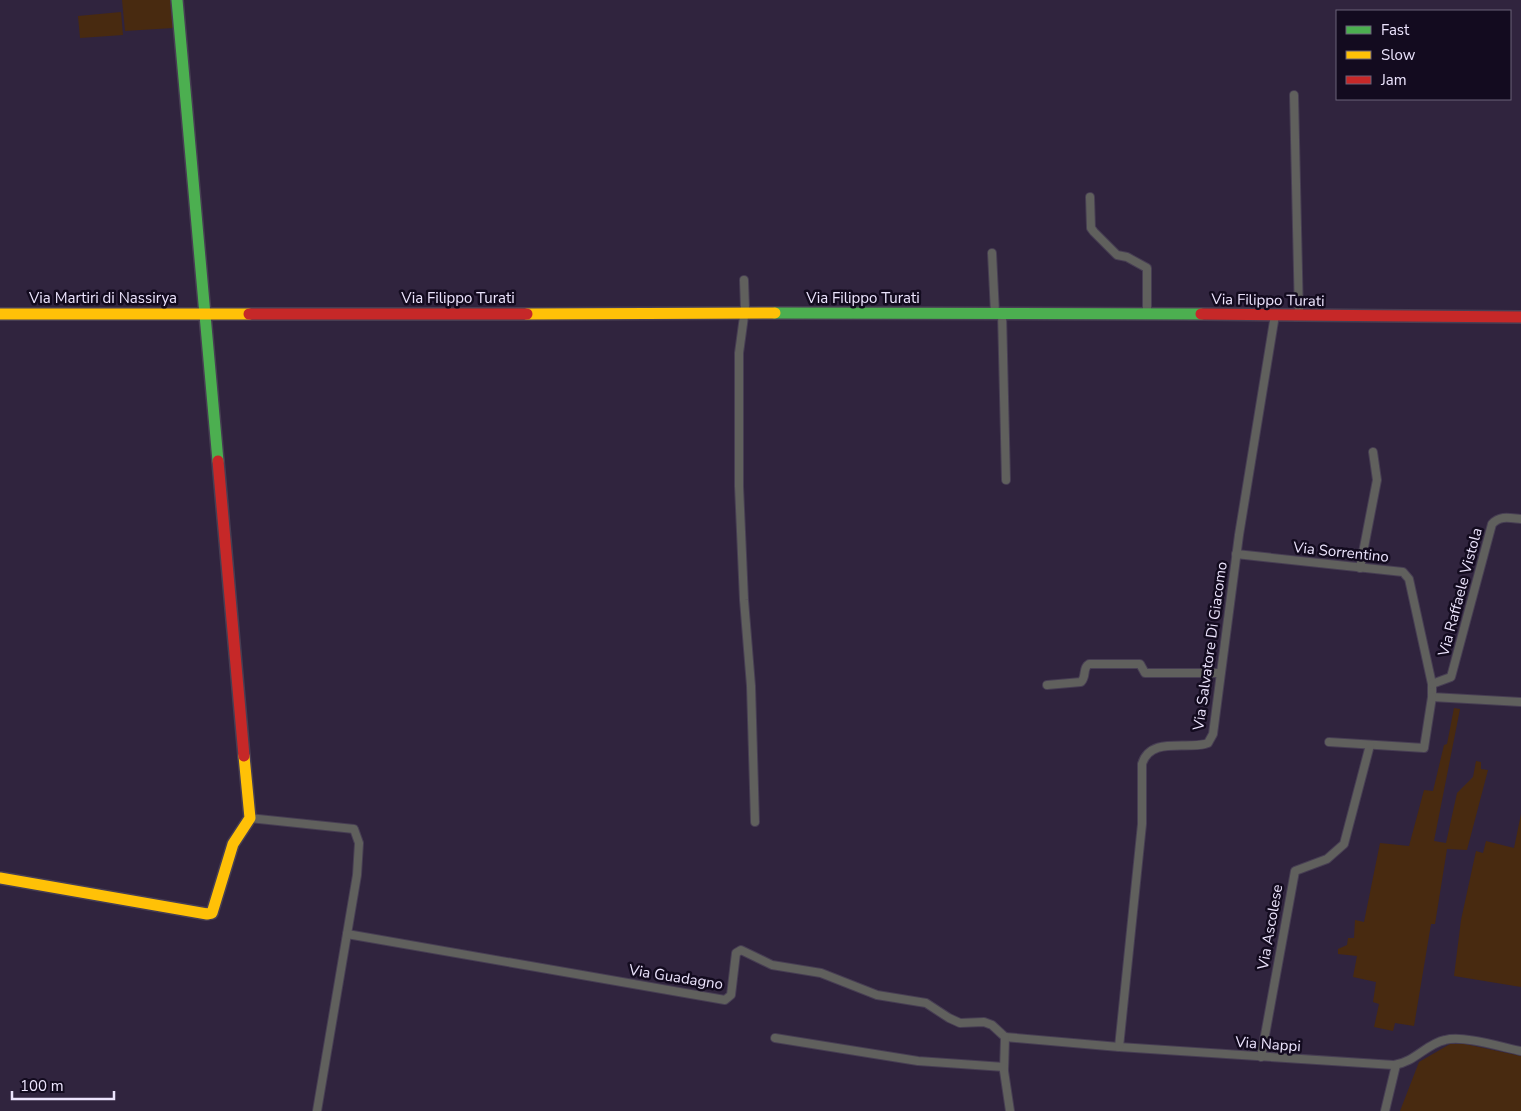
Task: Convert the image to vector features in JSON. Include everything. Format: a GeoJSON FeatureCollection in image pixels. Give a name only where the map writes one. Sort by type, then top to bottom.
{"type":"FeatureCollection","features":[{"type":"Feature","properties":{"kind":"street"},"geometry":{"type":"LineString","coordinates":[[0,878],[206,914],[212,912],[215,907],[233,844],[250,818],[177,0]]}},
{"type":"Feature","properties":{"kind":"street"},"geometry":{"type":"LineString","coordinates":[[1294,95],[1299,316]]}},
{"type":"Feature","properties":{"kind":"street"},"geometry":{"type":"LineString","coordinates":[[1090,197],[1091,228],[1094,232],[1117,255],[1127,257],[1147,268],[1147,313]]}},
{"type":"Feature","properties":{"kind":"street"},"geometry":{"type":"LineString","coordinates":[[992,253],[998,313],[1006,480]]}},
{"type":"Feature","properties":{"kind":"street"},"geometry":{"type":"LineString","coordinates":[[744,280],[744,312],[739,353],[739,486],[744,600],[751,686],[755,822]]}},
{"type":"Feature","properties":{"kind":"street","name":"Via Filippo Turati"},"geometry":{"type":"LineString","coordinates":[[205,313],[1147,313],[1521,317]]}},
{"type":"Feature","properties":{"kind":"street","name":"Via Martiri di Nassirya"},"geometry":{"type":"LineString","coordinates":[[0,314],[205,313]]}},
{"type":"Feature","properties":{"kind":"street","name":"Via Salvatore Di Giacomo"},"geometry":{"type":"LineString","coordinates":[[1119,1047],[1142,824],[1142,764],[1148,751],[1155,748],[1200,746],[1208,743],[1213,734],[1236,554],[1274,315]]}},
{"type":"Feature","properties":{"kind":"street"},"geometry":{"type":"LineString","coordinates":[[1360,568],[1377,480],[1373,452]]}},
{"type":"Feature","properties":{"kind":"street","name":"Via Raffaele Vistola"},"geometry":{"type":"LineString","coordinates":[[1432,684],[1451,677],[1492,524],[1497,519],[1521,519]]}},
{"type":"Feature","properties":{"kind":"street","name":"Via Sorrentino"},"geometry":{"type":"LineString","coordinates":[[1236,554],[1404,572],[1406,575],[1432,684],[1432,697],[1424,748],[1329,742]]}},
{"type":"Feature","properties":{"kind":"street"},"geometry":{"type":"LineString","coordinates":[[1047,685],[1081,682],[1084,677],[1085,668],[1089,664],[1140,664],[1145,673],[1220,672]]}},
{"type":"Feature","properties":{"kind":"street"},"geometry":{"type":"LineString","coordinates":[[1432,697],[1521,702]]}},
{"type":"Feature","properties":{"kind":"street","name":"Via Ascolese"},"geometry":{"type":"LineString","coordinates":[[1261,1057],[1295,871],[1327,859],[1344,844],[1370,745]]}},
{"type":"Feature","properties":{"kind":"street"},"geometry":{"type":"LineString","coordinates":[[250,818],[354,829],[359,843],[357,874],[317,1111]]}},
{"type":"Feature","properties":{"kind":"street","name":"Via Guadagno"},"geometry":{"type":"LineString","coordinates":[[347,934],[725,1000],[731,995],[736,953],[741,950],[772,965],[821,973],[878,995],[926,1003],[960,1023],[984,1022],[992,1025],[1005,1037]]}},
{"type":"Feature","properties":{"kind":"street"},"geometry":{"type":"LineString","coordinates":[[1005,1037],[1004,1067],[1010,1111]]}},
{"type":"Feature","properties":{"kind":"street","name":"Via Nappi"},"geometry":{"type":"LineString","coordinates":[[1005,1037],[1119,1047],[1396,1065],[1405,1064],[1443,1040],[1456,1039],[1521,1051]]}},
{"type":"Feature","properties":{"kind":"street"},"geometry":{"type":"LineString","coordinates":[[775,1038],[918,1061],[1004,1067]]}},
{"type":"Feature","properties":{"kind":"street"},"geometry":{"type":"LineString","coordinates":[[1385,1111],[1396,1065]]}},
{"type":"Feature","properties":{"kind":"shaded area"},"geometry":{"type":"Polygon","coordinates":[[[122,0],[171,0],[173,28],[125,31],[122,0]]]}},
{"type":"Feature","properties":{"kind":"shaded area"},"geometry":{"type":"Polygon","coordinates":[[[121,12],[123,35],[80,38],[78,16],[121,12]]]}},
{"type":"Feature","properties":{"kind":"shaded area"},"geometry":{"type":"Polygon","coordinates":[[[1454,708],[1460,709],[1434,841],[1446,843],[1457,793],[1473,777],[1476,761],[1481,762],[1481,769],[1488,770],[1467,850],[1447,849],[1435,924],[1431,924],[1414,1026],[1395,1023],[1393,1031],[1374,1027],[1379,1004],[1373,1002],[1376,982],[1353,977],[1357,956],[1338,954],[1338,949],[1347,945],[1348,938],[1354,938],[1355,920],[1364,922],[1380,843],[1409,846],[1424,790],[1433,791],[1444,745],[1447,744],[1454,708]]]}},
{"type":"Feature","properties":{"kind":"shaded area"},"geometry":{"type":"Polygon","coordinates":[[[1521,814],[1521,987],[1454,976],[1461,920],[1476,851],[1483,853],[1486,841],[1514,848],[1521,814]]]}},
{"type":"Feature","properties":{"kind":"shaded area"},"geometry":{"type":"Polygon","coordinates":[[[1450,1044],[1465,1044],[1521,1056],[1521,1111],[1400,1111],[1419,1062],[1450,1044]]]}},
{"type":"Feature","properties":{"kind":"traffic: fast"},"geometry":{"type":"LineString","coordinates":[[177,0],[218,461]]}},
{"type":"Feature","properties":{"kind":"traffic: fast"},"geometry":{"type":"LineString","coordinates":[[775,313],[1201,314]]}},
{"type":"Feature","properties":{"kind":"traffic: slow"},"geometry":{"type":"LineString","coordinates":[[527,314],[775,313]]}},
{"type":"Feature","properties":{"kind":"traffic: slow"},"geometry":{"type":"LineString","coordinates":[[0,314],[249,314]]}},
{"type":"Feature","properties":{"kind":"traffic: slow"},"geometry":{"type":"LineString","coordinates":[[0,878],[207,914],[212,913],[233,844],[250,818],[244,756]]}},
{"type":"Feature","properties":{"kind":"traffic: jam"},"geometry":{"type":"LineString","coordinates":[[249,314],[527,314]]}},
{"type":"Feature","properties":{"kind":"traffic: jam"},"geometry":{"type":"LineString","coordinates":[[1201,314],[1521,317]]}},
{"type":"Feature","properties":{"kind":"traffic: jam"},"geometry":{"type":"LineString","coordinates":[[218,461],[244,756]]}}]}
